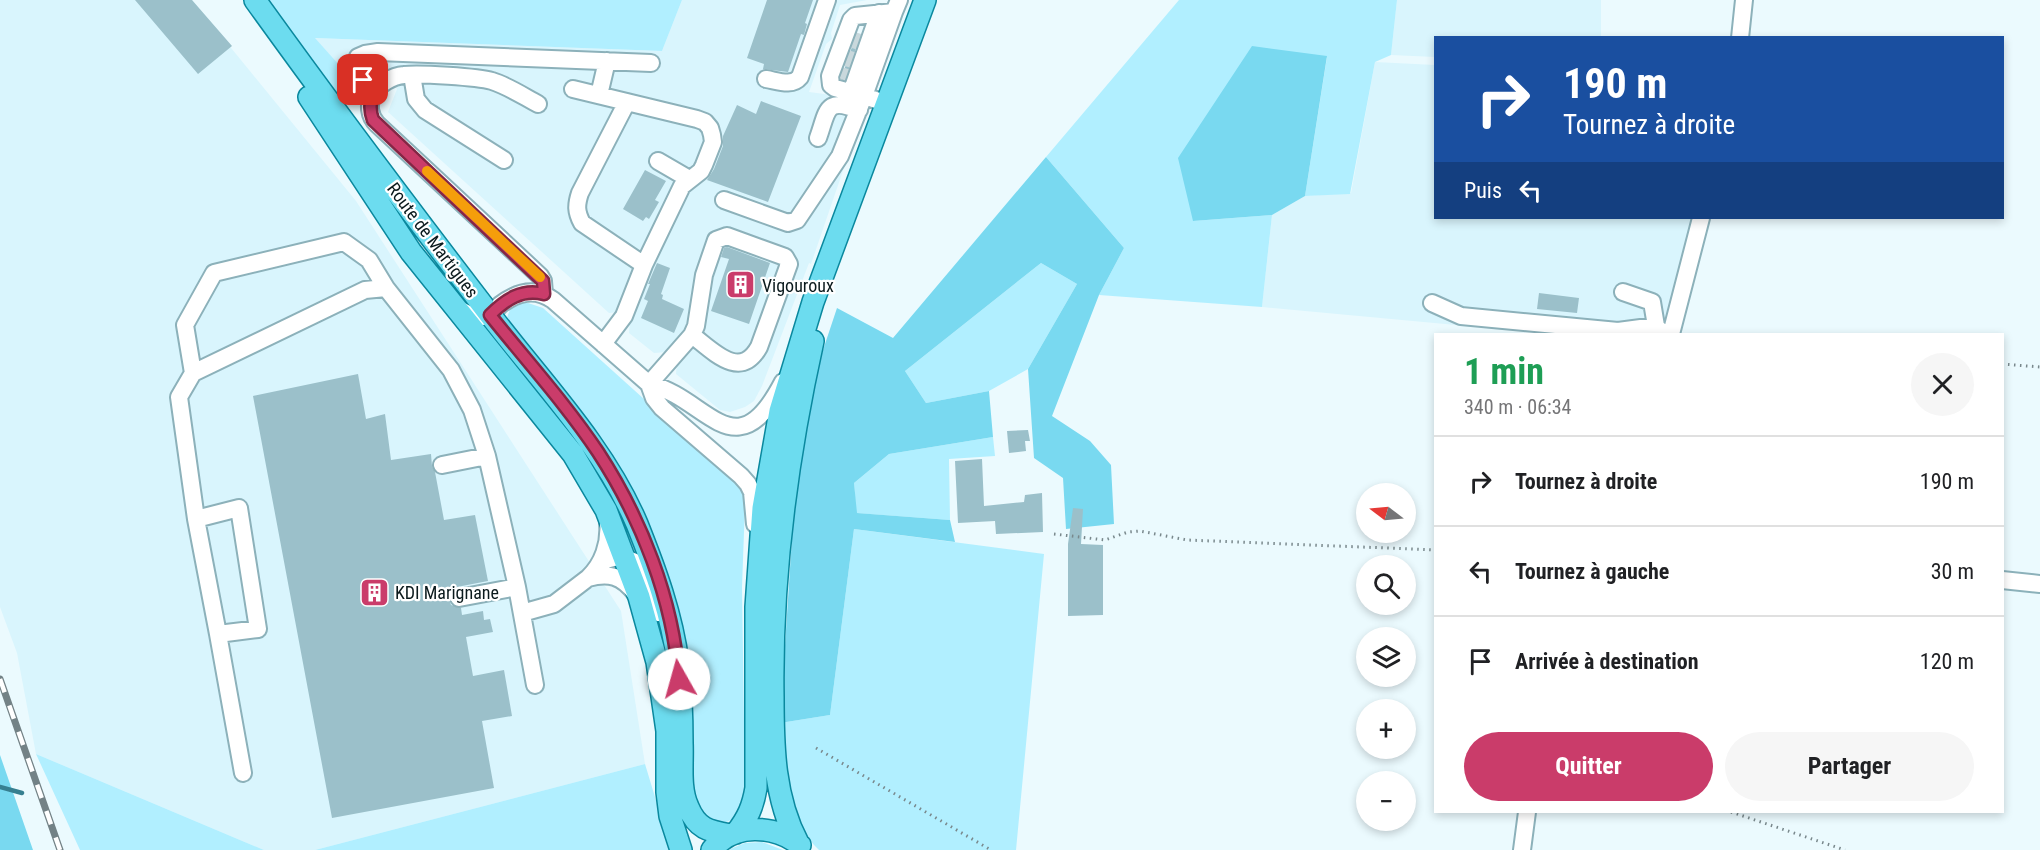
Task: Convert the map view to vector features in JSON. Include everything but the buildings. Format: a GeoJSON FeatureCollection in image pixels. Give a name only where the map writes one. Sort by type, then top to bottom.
{"type":"FeatureCollection","features":[{"type":"Feature","properties":{"kind":"main road","name":"Route de Martigues"},"geometry":{"type":"LineString","coordinates":[[240,0],[278,51],[411,252],[573,454],[606,510],[639,597],[657,662],[667,731],[667,792],[670,816],[681,850]]}},
{"type":"Feature","properties":{"kind":"main road","name":"Route de Martigues"},"geometry":{"type":"LineString","coordinates":[[255,0],[322,93],[490,315],[598,452],[631,510],[653,562],[667,608],[678,661],[682,714],[683,785],[687,805],[698,825],[711,831],[733,834]]}},
{"type":"Feature","properties":{"kind":"main road"},"geometry":{"type":"LineString","coordinates":[[711,850],[747,820],[756,788],[758,573],[770,460],[780,411],[813,302],[925,0]]}},
{"type":"Feature","properties":{"kind":"main road"},"geometry":{"type":"LineString","coordinates":[[801,847],[790,828],[778,788],[773,724],[772,639],[777,573],[788,467],[811,349],[821,306],[870,151]]}},
{"type":"Feature","properties":{"kind":"main road"},"geometry":{"type":"LineString","coordinates":[[733,834],[752,829],[768,830],[784,835],[801,847]]}},
{"type":"Feature","properties":{"kind":"street"},"geometry":{"type":"LineString","coordinates":[[766,79],[791,84],[800,77],[827,0]]}},
{"type":"Feature","properties":{"kind":"street"},"geometry":{"type":"LineString","coordinates":[[1740,36],[1744,0]]}},
{"type":"Feature","properties":{"kind":"street"},"geometry":{"type":"LineString","coordinates":[[850,86],[853,50],[891,8]]}},
{"type":"Feature","properties":{"kind":"street"},"geometry":{"type":"LineString","coordinates":[[724,200],[788,223],[797,220],[840,156],[853,50],[851,20],[855,16],[891,8]]}},
{"type":"Feature","properties":{"kind":"street"},"geometry":{"type":"LineString","coordinates":[[818,138],[829,108],[834,104],[841,104],[891,8]]}},
{"type":"Feature","properties":{"kind":"street"},"geometry":{"type":"LineString","coordinates":[[375,91],[363,80],[356,68],[358,57],[365,54],[651,63]]}},
{"type":"Feature","properties":{"kind":"street"},"geometry":{"type":"LineString","coordinates":[[599,95],[607,61]]}},
{"type":"Feature","properties":{"kind":"street"},"geometry":{"type":"LineString","coordinates":[[538,104],[484,79],[412,75],[396,76],[375,91],[370,106],[373,120],[540,276],[543,281],[544,294]]}},
{"type":"Feature","properties":{"kind":"street"},"geometry":{"type":"LineString","coordinates":[[412,75],[416,99],[425,110],[504,160]]}},
{"type":"Feature","properties":{"kind":"street"},"geometry":{"type":"LineString","coordinates":[[850,86],[888,104]]}},
{"type":"Feature","properties":{"kind":"street"},"geometry":{"type":"LineString","coordinates":[[573,89],[698,119],[711,128],[713,142],[701,171],[682,186],[644,265],[624,316],[603,344]]}},
{"type":"Feature","properties":{"kind":"street"},"geometry":{"type":"LineString","coordinates":[[627,102],[580,193],[577,214],[582,223],[644,265]]}},
{"type":"Feature","properties":{"kind":"street"},"geometry":{"type":"LineString","coordinates":[[658,161],[689,179]]}},
{"type":"Feature","properties":{"kind":"street"},"geometry":{"type":"LineString","coordinates":[[1663,332],[1701,219]]}},
{"type":"Feature","properties":{"kind":"street"},"geometry":{"type":"LineString","coordinates":[[649,384],[692,335],[696,326],[704,276],[716,240],[727,236],[785,257],[789,264],[754,356],[746,362],[736,363],[726,360],[692,335]]}},
{"type":"Feature","properties":{"kind":"street"},"geometry":{"type":"LineString","coordinates":[[193,373],[185,325],[214,273],[344,242],[369,260],[386,288],[450,370],[472,410],[487,456],[517,587],[535,685]]}},
{"type":"Feature","properties":{"kind":"street"},"geometry":{"type":"LineString","coordinates":[[243,773],[196,519],[179,397],[193,373],[365,290],[386,288]]}},
{"type":"Feature","properties":{"kind":"street"},"geometry":{"type":"LineString","coordinates":[[1623,292],[1652,302],[1663,332]]}},
{"type":"Feature","properties":{"kind":"street"},"geometry":{"type":"LineString","coordinates":[[452,305],[479,317],[490,315],[508,299],[522,293],[544,294],[554,300],[649,384],[672,392],[720,424],[742,426],[756,420],[776,396],[794,362]]}},
{"type":"Feature","properties":{"kind":"street"},"geometry":{"type":"LineString","coordinates":[[1432,303],[1461,316],[1618,331],[1663,332]]}},
{"type":"Feature","properties":{"kind":"street"},"geometry":{"type":"LineString","coordinates":[[649,384],[654,398],[662,408],[748,484],[754,502],[758,573]]}},
{"type":"Feature","properties":{"kind":"street"},"geometry":{"type":"LineString","coordinates":[[442,465],[487,456]]}},
{"type":"Feature","properties":{"kind":"street"},"geometry":{"type":"LineString","coordinates":[[196,519],[239,508],[258,629],[218,634]]}},
{"type":"Feature","properties":{"kind":"street"},"geometry":{"type":"LineString","coordinates":[[593,572],[608,539],[609,526],[606,510]]}},
{"type":"Feature","properties":{"kind":"street"},"geometry":{"type":"LineString","coordinates":[[522,613],[554,604],[610,558],[625,558],[639,564],[643,570],[678,661]]}},
{"type":"Feature","properties":{"kind":"street"},"geometry":{"type":"LineString","coordinates":[[593,572],[620,578],[639,597]]}},
{"type":"Feature","properties":{"kind":"street"},"geometry":{"type":"LineString","coordinates":[[2004,580],[2040,584]]}},
{"type":"Feature","properties":{"kind":"street"},"geometry":{"type":"LineString","coordinates":[[459,598],[517,587]]}},
{"type":"Feature","properties":{"kind":"street"},"geometry":{"type":"LineString","coordinates":[[1522,850],[1527,813]]}},
{"type":"Feature","properties":{"kind":"path"},"geometry":{"type":"LineString","coordinates":[[2004,364],[2040,367]]}},
{"type":"Feature","properties":{"kind":"path"},"geometry":{"type":"LineString","coordinates":[[1054,534],[1105,540],[1128,532],[1140,531],[1186,540],[1434,550]]}},
{"type":"Feature","properties":{"kind":"path"},"geometry":{"type":"LineString","coordinates":[[816,748],[991,850]]}},
{"type":"Feature","properties":{"kind":"path"},"geometry":{"type":"LineString","coordinates":[[1734,813],[1845,850]]}},
{"type":"Feature","properties":{"kind":"shaded area"},"geometry":{"type":"Polygon","coordinates":[[[0,0],[192,0],[356,201],[621,611],[645,764],[315,850],[264,850],[36,754],[17,653],[0,607],[0,0]]]}},
{"type":"Feature","properties":{"kind":"shaded area"},"geometry":{"type":"Polygon","coordinates":[[[267,0],[682,0],[662,51],[315,38],[357,85],[339,98],[267,0]]]}},
{"type":"Feature","properties":{"kind":"shaded area"},"geometry":{"type":"Polygon","coordinates":[[[682,0],[867,0],[840,5],[831,33],[832,39],[826,44],[809,92],[855,98],[847,159],[811,264],[809,263],[762,386],[754,401],[730,412],[720,410],[676,374],[677,361],[667,352],[654,353],[629,333],[630,319],[619,312],[609,313],[388,112],[397,89],[379,70],[357,85],[314,38],[662,51],[682,0]]]}},
{"type":"Feature","properties":{"kind":"shaded area"},"geometry":{"type":"Polygon","coordinates":[[[1179,0],[1397,0],[1391,55],[1375,62],[1350,194],[1305,196],[1327,57],[1193,221],[1272,215],[1262,307],[1099,295],[1124,248],[1046,157],[1179,0]]]}},
{"type":"Feature","properties":{"kind":"shaded area"},"geometry":{"type":"Polygon","coordinates":[[[1397,0],[1601,0],[1601,36],[1434,36],[1434,57],[1391,55],[1397,0]]]}},
{"type":"Feature","properties":{"kind":"shaded area"},"geometry":{"type":"Polygon","coordinates":[[[1252,46],[1327,56],[1305,196],[1272,215],[1193,221],[1178,158],[1252,46]]]}},
{"type":"Feature","properties":{"kind":"shaded area"},"geometry":{"type":"Polygon","coordinates":[[[1375,62],[1434,65],[1434,219],[1692,219],[1662,333],[1542,333],[1262,307],[1272,215],[1305,196],[1351,193],[1375,62]]]}},
{"type":"Feature","properties":{"kind":"shaded area"},"geometry":{"type":"Polygon","coordinates":[[[1046,157],[1124,248],[1099,295],[1052,416],[1090,441],[1111,465],[1114,524],[1066,529],[1063,478],[1034,458],[1028,369],[1077,284],[1041,263],[905,371],[926,403],[989,391],[993,437],[889,454],[854,483],[857,513],[950,520],[955,542],[854,529],[830,715],[780,723],[795,491],[816,371],[837,308],[893,338],[1046,157]]]}},
{"type":"Feature","properties":{"kind":"shaded area"},"geometry":{"type":"Polygon","coordinates":[[[1041,263],[1077,284],[1028,369],[989,391],[926,403],[905,371],[1041,263]]]}},
{"type":"Feature","properties":{"kind":"shaded area"},"geometry":{"type":"Polygon","coordinates":[[[525,302],[543,308],[735,481],[742,492],[745,505],[742,587],[745,789],[740,810],[729,821],[717,824],[708,822],[694,802],[663,573],[508,324],[509,312],[525,302]]]}},
{"type":"Feature","properties":{"kind":"shaded area"},"geometry":{"type":"Polygon","coordinates":[[[993,437],[995,456],[949,459],[950,520],[856,513],[854,483],[889,454],[993,437]]]}},
{"type":"Feature","properties":{"kind":"shaded area"},"geometry":{"type":"Polygon","coordinates":[[[854,529],[1044,554],[1016,850],[819,850],[799,823],[789,791],[780,723],[830,715],[854,529]]]}},
{"type":"Feature","properties":{"kind":"shaded area"},"geometry":{"type":"Polygon","coordinates":[[[36,754],[264,850],[80,850],[36,754]]]}},
{"type":"Feature","properties":{"kind":"shaded area"},"geometry":{"type":"Polygon","coordinates":[[[0,755],[33,850],[0,850],[0,755]]]}},
{"type":"Feature","properties":{"kind":"shaded area"},"geometry":{"type":"Polygon","coordinates":[[[645,764],[671,850],[315,850],[645,764]]]}},
{"type":"Feature","properties":{"kind":"shaded area"},"geometry":{"type":"Polygon","coordinates":[[[762,842],[783,850],[728,850],[745,843],[762,842]]]}},
{"type":"Feature","properties":{"kind":"waterway"},"geometry":{"type":"LineString","coordinates":[[0,787],[22,793]]}},
{"type":"Feature","properties":{"kind":"tunnel"},"geometry":{"type":"LineString","coordinates":[[850,39],[863,43]]}},
{"type":"Feature","properties":{"kind":"tunnel"},"geometry":{"type":"LineString","coordinates":[[843,57],[856,61]]}},
{"type":"Feature","properties":{"kind":"tunnel"},"geometry":{"type":"LineString","coordinates":[[838,74],[850,78]]}},
{"type":"Feature","properties":{"kind":"railway"},"geometry":{"type":"LineString","coordinates":[[0,679],[60,850]]}},
{"type":"Feature","properties":{"kind":"slow traffic"},"geometry":{"type":"LineString","coordinates":[[427,171],[540,277]]}},
{"type":"Feature","properties":{"kind":"place","name":"Vigouroux"},"geometry":{"type":"Point","coordinates":[741,285]}},
{"type":"Feature","properties":{"kind":"place","name":"KDI Marignane"},"geometry":{"type":"Point","coordinates":[374,592]}},
{"type":"Feature","properties":{"kind":"route"},"geometry":{"type":"LineString","coordinates":[[363,80],[375,91],[370,106],[373,120],[543,281],[544,294],[530,292],[516,295],[490,315],[598,452],[631,510],[653,562],[667,608],[678,661],[679,679]]}}]}
